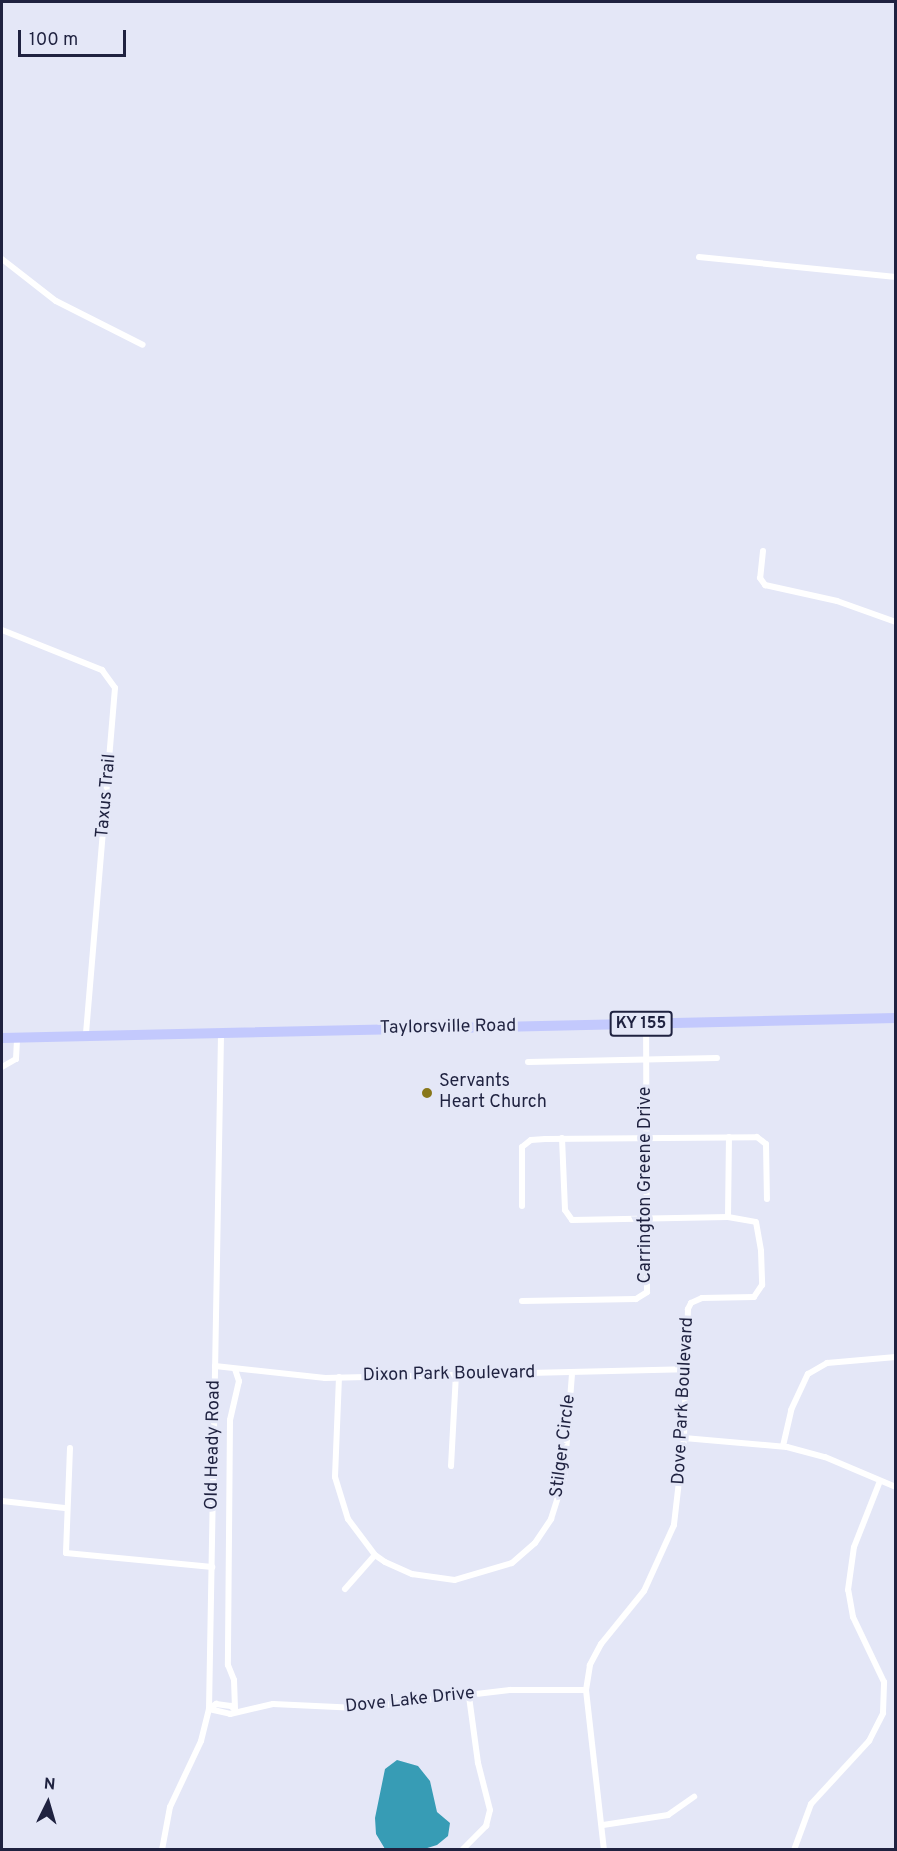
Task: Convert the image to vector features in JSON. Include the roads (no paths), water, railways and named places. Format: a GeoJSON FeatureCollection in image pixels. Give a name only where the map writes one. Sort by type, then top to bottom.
{"type":"FeatureCollection","features":[{"type":"Feature","properties":{"kind":"main road","name":"Taylorsville Road"},"geometry":{"type":"LineString","coordinates":[[2,1038],[896,1018]]}},
{"type":"Feature","properties":{"kind":"street"},"geometry":{"type":"LineString","coordinates":[[699,257],[896,276]]}},
{"type":"Feature","properties":{"kind":"street"},"geometry":{"type":"LineString","coordinates":[[2,259],[56,301],[143,345]]}},
{"type":"Feature","properties":{"kind":"street"},"geometry":{"type":"LineString","coordinates":[[763,551],[760,578],[765,585],[837,601],[896,622]]}},
{"type":"Feature","properties":{"kind":"street","name":"Taxus Trail"},"geometry":{"type":"LineString","coordinates":[[2,630],[102,670],[115,688],[86,1035]]}},
{"type":"Feature","properties":{"kind":"street","name":"Carrington Greene Drive"},"geometry":{"type":"LineString","coordinates":[[522,1301],[630,1300],[643,1296],[649,1286],[646,1024]]}},
{"type":"Feature","properties":{"kind":"street","name":"Old Heady Road"},"geometry":{"type":"LineString","coordinates":[[162,1850],[170,1807],[201,1740],[208,1709],[221,1033]]}},
{"type":"Feature","properties":{"kind":"street"},"geometry":{"type":"LineString","coordinates":[[2,1067],[16,1059],[17,1037]]}},
{"type":"Feature","properties":{"kind":"street"},"geometry":{"type":"LineString","coordinates":[[528,1062],[717,1058]]}},
{"type":"Feature","properties":{"kind":"street"},"geometry":{"type":"LineString","coordinates":[[728,1217],[729,1137]]}},
{"type":"Feature","properties":{"kind":"street"},"geometry":{"type":"LineString","coordinates":[[522,1206],[522,1147],[531,1140],[562,1138],[757,1137],[766,1144],[767,1199]]}},
{"type":"Feature","properties":{"kind":"street","name":"Dove Park Boulevard"},"geometry":{"type":"LineString","coordinates":[[562,1138],[567,1216],[582,1221],[728,1217],[756,1222],[760,1229],[762,1286],[754,1297],[702,1298],[691,1302],[684,1369],[684,1438],[679,1498],[661,1559],[634,1605],[601,1644],[590,1665],[586,1690],[603,1825],[604,1850]]}},
{"type":"Feature","properties":{"kind":"street"},"geometry":{"type":"LineString","coordinates":[[783,1446],[791,1410],[808,1374],[827,1363],[896,1357]]}},
{"type":"Feature","properties":{"kind":"street","name":"Dixon Park Boulevard"},"geometry":{"type":"LineString","coordinates":[[215,1365],[235,1369],[339,1377],[684,1369]]}},
{"type":"Feature","properties":{"kind":"street"},"geometry":{"type":"LineString","coordinates":[[235,1369],[239,1381],[230,1420],[228,1665],[234,1680],[235,1711]]}},
{"type":"Feature","properties":{"kind":"street","name":"Stilger Circle"},"geometry":{"type":"LineString","coordinates":[[339,1377],[337,1493],[348,1519],[375,1555],[412,1574],[455,1580],[497,1570],[535,1543],[562,1494],[572,1373]]}},
{"type":"Feature","properties":{"kind":"street"},"geometry":{"type":"LineString","coordinates":[[451,1466],[456,1375]]}},
{"type":"Feature","properties":{"kind":"street"},"geometry":{"type":"LineString","coordinates":[[684,1438],[783,1446],[825,1457],[896,1487]]}},
{"type":"Feature","properties":{"kind":"street"},"geometry":{"type":"LineString","coordinates":[[70,1448],[65,1508],[66,1553],[212,1567]]}},
{"type":"Feature","properties":{"kind":"street"},"geometry":{"type":"LineString","coordinates":[[794,1850],[811,1804],[869,1741],[883,1713],[884,1682],[853,1617],[848,1590],[854,1547],[880,1481]]}},
{"type":"Feature","properties":{"kind":"street"},"geometry":{"type":"LineString","coordinates":[[2,1501],[65,1508]]}},
{"type":"Feature","properties":{"kind":"street"},"geometry":{"type":"LineString","coordinates":[[345,1589],[375,1555]]}},
{"type":"Feature","properties":{"kind":"street","name":"Dove Lake Drive"},"geometry":{"type":"LineString","coordinates":[[208,1709],[224,1705],[235,1711],[273,1704],[358,1708],[510,1690],[586,1690]]}},
{"type":"Feature","properties":{"kind":"street"},"geometry":{"type":"LineString","coordinates":[[463,1849],[486,1826],[490,1810],[478,1763],[469,1696]]}},
{"type":"Feature","properties":{"kind":"street"},"geometry":{"type":"LineString","coordinates":[[603,1825],[668,1815],[694,1797]]}},
{"type":"Feature","properties":{"kind":"water"},"geometry":{"type":"Polygon","coordinates":[[[397,1760],[418,1766],[430,1781],[437,1812],[450,1823],[448,1836],[437,1845],[424,1849],[385,1849],[376,1834],[375,1818],[385,1769],[397,1760]]]}},
{"type":"Feature","properties":{"kind":"place","name":"Servants Heart Church"},"geometry":{"type":"Point","coordinates":[427,1093]}}]}
